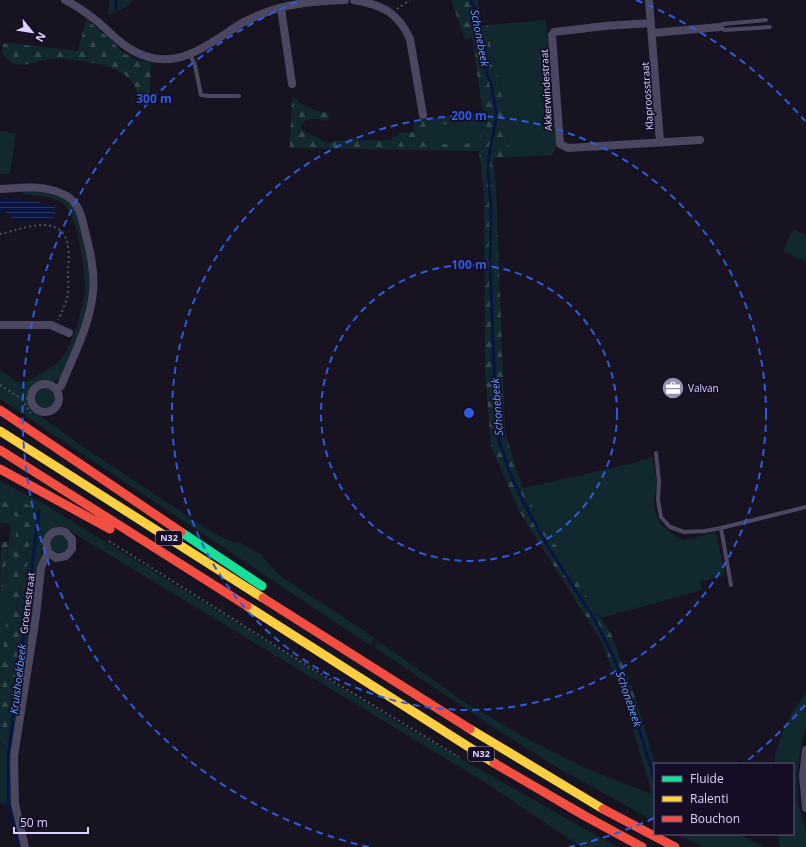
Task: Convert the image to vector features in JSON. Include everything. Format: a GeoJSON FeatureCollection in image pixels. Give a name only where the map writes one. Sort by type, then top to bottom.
{"type":"FeatureCollection","features":[{"type":"Feature","properties":{"kind":"highway"},"geometry":{"type":"LineString","coordinates":[[0,410],[269,590]]}},
{"type":"Feature","properties":{"kind":"highway","name":"N32"},"geometry":{"type":"LineString","coordinates":[[0,431],[505,751],[594,804],[675,847]]}},
{"type":"Feature","properties":{"kind":"highway","name":"N32"},"geometry":{"type":"LineString","coordinates":[[0,450],[178,561],[490,760],[578,812],[642,847]]}},
{"type":"Feature","properties":{"kind":"highway"},"geometry":{"type":"LineString","coordinates":[[0,469],[145,549],[178,561]]}},
{"type":"Feature","properties":{"kind":"highway"},"geometry":{"type":"LineString","coordinates":[[289,603],[328,630],[337,645]]}},
{"type":"Feature","properties":{"kind":"street"},"geometry":{"type":"LineString","coordinates":[[65,0],[79,7],[119,41],[132,50],[145,56],[162,59],[178,58],[197,52],[244,22],[266,12],[300,3],[345,0]]}},
{"type":"Feature","properties":{"kind":"street"},"geometry":{"type":"LineString","coordinates":[[354,0],[369,3],[392,13],[399,19],[410,39],[423,115]]}},
{"type":"Feature","properties":{"kind":"street","name":"Klaproosstraat"},"geometry":{"type":"LineString","coordinates":[[649,0],[653,33],[660,142],[700,140]]}},
{"type":"Feature","properties":{"kind":"street"},"geometry":{"type":"LineString","coordinates":[[281,8],[292,84]]}},
{"type":"Feature","properties":{"kind":"street","name":"Akkerwindestraat"},"geometry":{"type":"LineString","coordinates":[[651,23],[554,32],[552,35],[559,140],[562,146],[568,148],[660,142]]}},
{"type":"Feature","properties":{"kind":"street"},"geometry":{"type":"LineString","coordinates":[[653,33],[720,27]]}},
{"type":"Feature","properties":{"kind":"street"},"geometry":{"type":"LineString","coordinates":[[0,189],[29,186],[60,193],[73,201],[77,206],[82,220],[92,265],[93,292],[83,330],[61,386],[56,389]]}},
{"type":"Feature","properties":{"kind":"street"},"geometry":{"type":"LineString","coordinates":[[0,325],[51,325],[69,333]]}},
{"type":"Feature","properties":{"kind":"street"},"geometry":{"type":"LineString","coordinates":[[44,383],[51,384],[56,389],[59,394],[59,399],[58,405],[54,409],[50,412],[39,411],[34,408],[30,398],[32,391],[37,386],[44,383]]}},
{"type":"Feature","properties":{"kind":"street","name":"Groenestraat"},"geometry":{"type":"LineString","coordinates":[[25,847],[15,804],[14,756],[36,616],[41,568],[48,552]]}},
{"type":"Feature","properties":{"kind":"street"},"geometry":{"type":"LineString","coordinates":[[806,750],[803,776],[806,808]]}},
{"type":"Feature","properties":{"kind":"lane"},"geometry":{"type":"LineString","coordinates":[[766,20],[723,24],[720,27],[724,30],[770,27]]}},
{"type":"Feature","properties":{"kind":"lane"},"geometry":{"type":"LineString","coordinates":[[190,55],[195,65],[201,94],[209,96],[239,96]]}},
{"type":"Feature","properties":{"kind":"lane"},"geometry":{"type":"LineString","coordinates":[[656,453],[659,481],[658,500],[661,516],[670,527],[684,532],[705,531],[806,507]]}},
{"type":"Feature","properties":{"kind":"lane"},"geometry":{"type":"LineString","coordinates":[[721,528],[731,585]]}},
{"type":"Feature","properties":{"kind":"path"},"geometry":{"type":"LineString","coordinates":[[392,13],[410,0]]}},
{"type":"Feature","properties":{"kind":"path"},"geometry":{"type":"LineString","coordinates":[[0,234],[41,225],[52,226],[63,233],[67,242],[69,254],[69,284],[67,297],[55,327]]}},
{"type":"Feature","properties":{"kind":"path"},"geometry":{"type":"LineString","coordinates":[[0,385],[22,399],[30,398]]}},
{"type":"Feature","properties":{"kind":"path"},"geometry":{"type":"LineString","coordinates":[[108,540],[303,663],[462,758]]}},
{"type":"Feature","properties":{"kind":"green space"},"geometry":{"type":"Polygon","coordinates":[[[109,0],[134,0],[127,7],[108,15],[109,0]]]}},
{"type":"Feature","properties":{"kind":"green space"},"geometry":{"type":"Polygon","coordinates":[[[451,0],[478,0],[481,26],[488,25],[489,37],[500,84],[511,157],[493,158],[496,187],[505,431],[518,475],[529,500],[577,581],[611,634],[636,699],[626,706],[602,642],[519,511],[491,446],[485,371],[484,194],[479,151],[290,148],[292,96],[300,103],[330,114],[327,121],[310,119],[301,125],[301,128],[304,131],[327,143],[354,138],[361,141],[388,140],[401,133],[413,132],[414,121],[483,112],[472,37],[465,39],[451,0]],[[480,120],[423,127],[420,135],[423,142],[455,145],[478,142],[483,126],[480,120]]]}},
{"type":"Feature","properties":{"kind":"green space"},"geometry":{"type":"Polygon","coordinates":[[[86,19],[112,41],[122,52],[137,60],[151,62],[149,104],[138,105],[135,86],[129,78],[121,72],[100,64],[57,58],[20,65],[8,59],[2,52],[3,44],[10,43],[78,51],[86,19]]]}},
{"type":"Feature","properties":{"kind":"green space"},"geometry":{"type":"Polygon","coordinates":[[[546,20],[556,148],[552,155],[511,157],[500,84],[489,37],[488,25],[546,20]]]}},
{"type":"Feature","properties":{"kind":"green space"},"geometry":{"type":"Polygon","coordinates":[[[480,120],[483,126],[478,142],[455,145],[423,142],[420,135],[423,127],[480,120]]]}},
{"type":"Feature","properties":{"kind":"green space"},"geometry":{"type":"Polygon","coordinates":[[[0,131],[16,133],[10,174],[0,174],[0,131]]]}},
{"type":"Feature","properties":{"kind":"green space"},"geometry":{"type":"Polygon","coordinates":[[[23,190],[58,196],[70,202],[75,207],[90,265],[88,308],[63,376],[54,382],[43,381],[32,387],[27,401],[34,411],[77,443],[213,533],[232,542],[241,543],[260,554],[280,576],[375,638],[370,645],[0,399],[0,370],[18,382],[24,384],[55,365],[63,356],[73,336],[79,319],[85,287],[83,261],[77,231],[67,208],[61,202],[52,198],[23,194],[23,190]]]}},
{"type":"Feature","properties":{"kind":"green space"},"geometry":{"type":"Polygon","coordinates":[[[793,229],[806,235],[806,262],[783,251],[793,229]]]}},
{"type":"Feature","properties":{"kind":"green space"},"geometry":{"type":"Polygon","coordinates":[[[45,388],[52,391],[55,398],[52,405],[45,408],[38,405],[35,398],[38,391],[45,388]]]}},
{"type":"Feature","properties":{"kind":"green space"},"geometry":{"type":"Polygon","coordinates":[[[652,457],[657,482],[654,500],[658,519],[664,528],[682,540],[716,532],[725,575],[700,582],[702,590],[601,618],[577,581],[529,500],[524,488],[629,464],[652,457]]]}},
{"type":"Feature","properties":{"kind":"green space"},"geometry":{"type":"Polygon","coordinates":[[[0,481],[44,504],[407,728],[617,847],[581,847],[486,783],[66,528],[61,527],[48,530],[43,540],[30,641],[13,806],[0,803],[0,741],[8,742],[33,507],[0,491],[0,481]]]}},
{"type":"Feature","properties":{"kind":"green space"},"geometry":{"type":"Polygon","coordinates":[[[0,491],[33,507],[8,743],[0,741],[0,677],[18,517],[0,508],[0,491]]]}},
{"type":"Feature","properties":{"kind":"green space"},"geometry":{"type":"Polygon","coordinates":[[[0,508],[19,517],[0,677],[0,598],[2,598],[11,525],[0,522],[0,508]]]}},
{"type":"Feature","properties":{"kind":"green space"},"geometry":{"type":"Polygon","coordinates":[[[61,533],[70,542],[67,551],[58,555],[52,553],[48,541],[49,538],[61,533]]]}},
{"type":"Feature","properties":{"kind":"green space"},"geometry":{"type":"Polygon","coordinates":[[[1,542],[8,542],[2,599],[0,598],[1,542]]]}},
{"type":"Feature","properties":{"kind":"green space"},"geometry":{"type":"Polygon","coordinates":[[[378,641],[463,701],[524,737],[594,772],[652,794],[626,706],[636,699],[655,763],[654,821],[553,765],[499,731],[374,647],[378,641]]]}},
{"type":"Feature","properties":{"kind":"green space"},"geometry":{"type":"Polygon","coordinates":[[[806,693],[806,729],[799,757],[797,779],[798,804],[806,830],[806,847],[780,847],[777,835],[794,835],[794,763],[774,763],[781,736],[795,709],[806,693]]]}},
{"type":"Feature","properties":{"kind":"green space"},"geometry":{"type":"Polygon","coordinates":[[[680,835],[739,835],[764,847],[703,847],[680,835]]]}},
{"type":"Feature","properties":{"kind":"shaded area"},"geometry":{"type":"Polygon","coordinates":[[[0,199],[28,200],[55,207],[54,217],[46,220],[15,221],[7,213],[0,211],[0,199]]]}},
{"type":"Feature","properties":{"kind":"waterway","name":"Kruishoekbeek"},"geometry":{"type":"LineString","coordinates":[[116,0],[116,9]]}},
{"type":"Feature","properties":{"kind":"waterway","name":"Schonebeek"},"geometry":{"type":"LineString","coordinates":[[471,0],[475,9],[483,63],[491,84],[496,111],[496,121],[488,166],[491,210],[490,265],[495,392],[499,441],[511,476],[525,505],[547,545],[596,622],[610,650],[624,681],[654,778]]}},
{"type":"Feature","properties":{"kind":"waterway","name":"Kruishoekbeek"},"geometry":{"type":"LineString","coordinates":[[19,847],[8,802],[8,757],[39,511]]}},
{"type":"Feature","properties":{"kind":"traffic: fast"},"geometry":{"type":"LineString","coordinates":[[181,532],[262,586]]}},
{"type":"Feature","properties":{"kind":"traffic: slow"},"geometry":{"type":"LineString","coordinates":[[0,431],[263,598]]}},
{"type":"Feature","properties":{"kind":"traffic: slow"},"geometry":{"type":"LineString","coordinates":[[247,606],[494,763]]}},
{"type":"Feature","properties":{"kind":"traffic: slow"},"geometry":{"type":"LineString","coordinates":[[470,729],[603,809]]}},
{"type":"Feature","properties":{"kind":"traffic: jam"},"geometry":{"type":"LineString","coordinates":[[0,410],[181,532]]}},
{"type":"Feature","properties":{"kind":"traffic: jam"},"geometry":{"type":"LineString","coordinates":[[0,450],[247,606]]}},
{"type":"Feature","properties":{"kind":"traffic: jam"},"geometry":{"type":"LineString","coordinates":[[0,469],[110,529]]}},
{"type":"Feature","properties":{"kind":"traffic: jam"},"geometry":{"type":"LineString","coordinates":[[263,598],[470,729]]}},
{"type":"Feature","properties":{"kind":"traffic: jam"},"geometry":{"type":"LineString","coordinates":[[494,763],[642,847]]}},
{"type":"Feature","properties":{"kind":"traffic: jam"},"geometry":{"type":"LineString","coordinates":[[603,809],[675,847]]}},
{"type":"Feature","properties":{"kind":"place","name":"Valvan"},"geometry":{"type":"Point","coordinates":[673,388]}}]}
